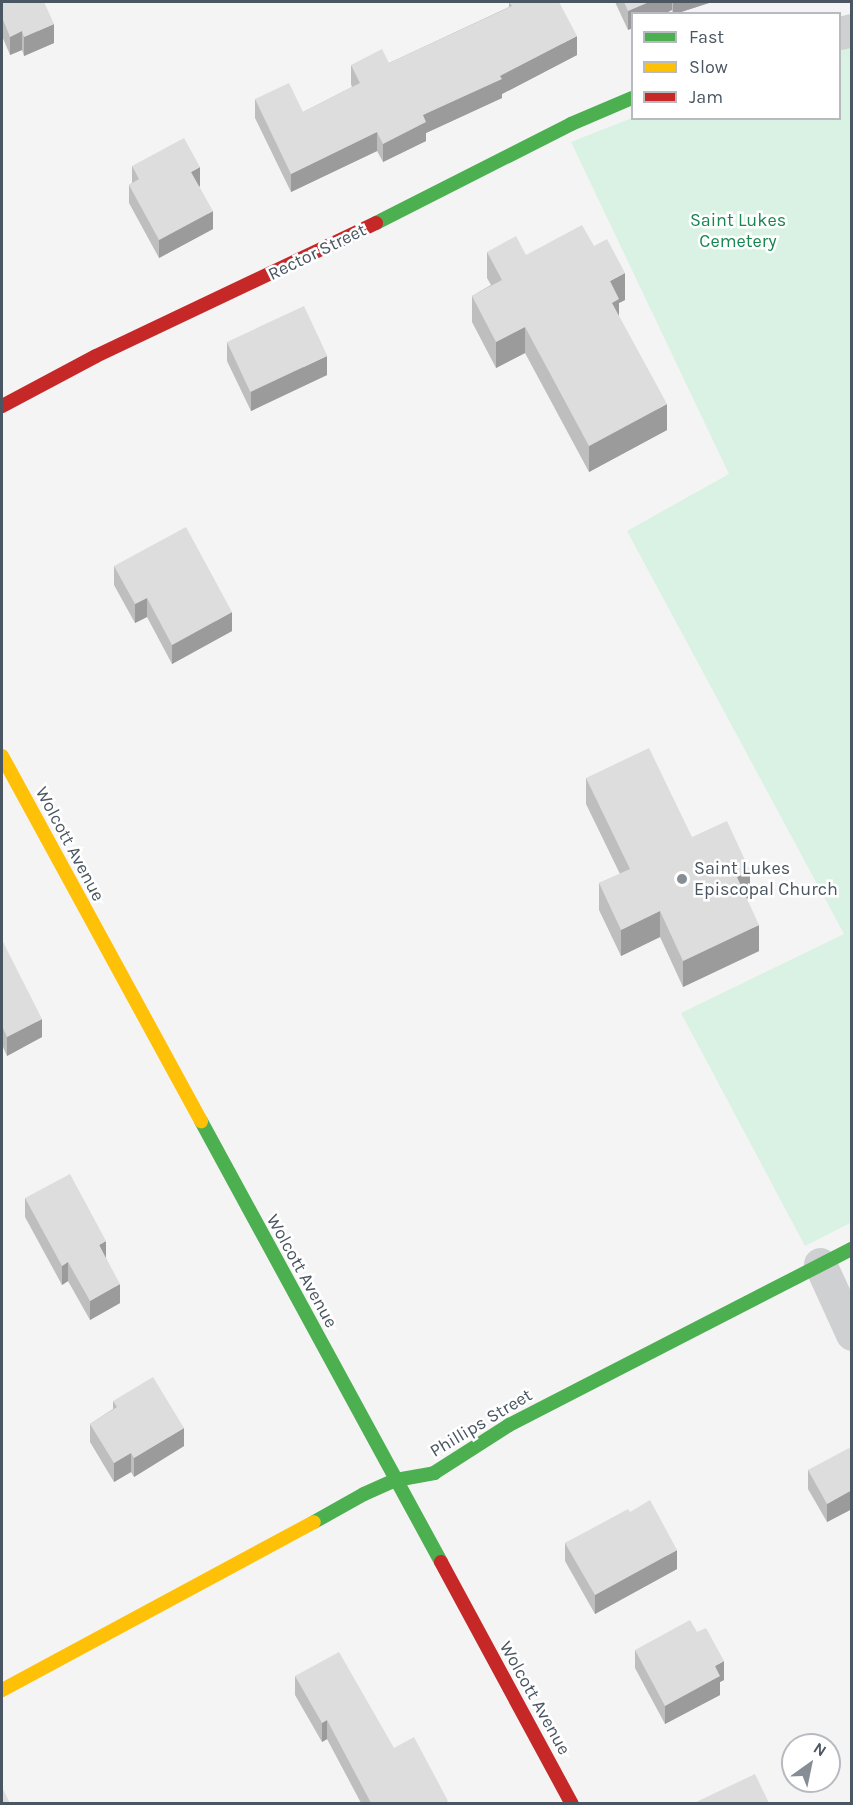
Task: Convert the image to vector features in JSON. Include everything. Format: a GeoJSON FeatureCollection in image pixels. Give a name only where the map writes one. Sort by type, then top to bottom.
{"type":"FeatureCollection","features":[{"type":"Feature","properties":{"kind":"street","name":"Rector Street"},"geometry":{"type":"LineString","coordinates":[[2,406],[96,356],[324,249],[571,124],[631,99]]}},
{"type":"Feature","properties":{"kind":"street","name":"Wolcott Avenue"},"geometry":{"type":"LineString","coordinates":[[2,756],[572,1803]]}},
{"type":"Feature","properties":{"kind":"street","name":"Phillips Street"},"geometry":{"type":"LineString","coordinates":[[2,1690],[235,1566],[364,1494],[396,1480],[434,1473],[509,1425],[852,1249]]}},
{"type":"Feature","properties":{"kind":"street"},"geometry":{"type":"LineString","coordinates":[[819,1264],[852,1334]]}},
{"type":"Feature","properties":{"kind":"green space","name":"Saint Lukes Cemetery"},"geometry":{"type":"Polygon","coordinates":[[[851,42],[852,1222],[805,1246],[681,1013],[844,934],[627,531],[729,474],[571,142],[631,118],[841,120],[841,46],[851,42]]]}},
{"type":"Feature","properties":{"kind":"building"},"geometry":{"type":"Polygon","coordinates":[[[2,2],[44,2],[54,24],[24,37],[22,31],[10,37],[2,17],[2,2]]]}},
{"type":"Feature","properties":{"kind":"building"},"geometry":{"type":"Polygon","coordinates":[[[509,2],[559,2],[577,36],[500,76],[502,79],[423,115],[426,122],[383,144],[377,132],[291,174],[255,99],[289,83],[303,112],[360,83],[351,65],[382,49],[389,63],[512,6],[509,2]]]}},
{"type":"Feature","properties":{"kind":"building"},"geometry":{"type":"Polygon","coordinates":[[[624,2],[649,2],[628,11],[624,2]]]}},
{"type":"Feature","properties":{"kind":"building"},"geometry":{"type":"Polygon","coordinates":[[[184,138],[200,167],[191,172],[213,211],[159,240],[129,185],[139,179],[132,166],[184,138]]]}},
{"type":"Feature","properties":{"kind":"building"},"geometry":{"type":"Polygon","coordinates":[[[582,225],[594,246],[607,239],[625,273],[610,281],[619,299],[612,303],[667,404],[589,446],[525,327],[496,342],[472,296],[502,280],[487,252],[516,236],[526,255],[582,225]]]}},
{"type":"Feature","properties":{"kind":"building"},"geometry":{"type":"Polygon","coordinates":[[[304,306],[327,356],[250,392],[227,342],[304,306]]]}},
{"type":"Feature","properties":{"kind":"building"},"geometry":{"type":"Polygon","coordinates":[[[186,527],[232,612],[172,645],[147,598],[135,604],[114,566],[186,527]]]}},
{"type":"Feature","properties":{"kind":"building","name":"Saint Lukes Episcopal Church"},"geometry":{"type":"Polygon","coordinates":[[[649,748],[692,837],[727,821],[750,871],[737,877],[759,925],[683,961],[660,911],[621,930],[599,883],[630,869],[586,778],[649,748]]]}},
{"type":"Feature","properties":{"kind":"building"},"geometry":{"type":"Polygon","coordinates":[[[2,940],[42,1019],[7,1037],[2,1029],[2,940]]]}},
{"type":"Feature","properties":{"kind":"building"},"geometry":{"type":"Polygon","coordinates":[[[70,1174],[106,1241],[99,1245],[120,1284],[90,1301],[68,1262],[62,1266],[25,1198],[70,1174]]]}},
{"type":"Feature","properties":{"kind":"building"},"geometry":{"type":"Polygon","coordinates":[[[153,1377],[184,1428],[134,1458],[131,1453],[114,1463],[90,1424],[117,1407],[113,1401],[153,1377]]]}},
{"type":"Feature","properties":{"kind":"building"},"geometry":{"type":"Polygon","coordinates":[[[849,1448],[852,1452],[852,1490],[827,1504],[808,1470],[849,1448]]]}},
{"type":"Feature","properties":{"kind":"building"},"geometry":{"type":"Polygon","coordinates":[[[650,1500],[677,1550],[595,1595],[565,1543],[628,1509],[630,1512],[650,1500]]]}},
{"type":"Feature","properties":{"kind":"building"},"geometry":{"type":"Polygon","coordinates":[[[690,1620],[697,1632],[706,1628],[724,1661],[715,1666],[720,1676],[665,1706],[635,1650],[690,1620]]]}},
{"type":"Feature","properties":{"kind":"building"},"geometry":{"type":"Polygon","coordinates":[[[339,1652],[394,1748],[414,1737],[448,1801],[442,1803],[371,1803],[327,1720],[322,1723],[295,1676],[339,1652]]]}},
{"type":"Feature","properties":{"kind":"building"},"geometry":{"type":"Polygon","coordinates":[[[755,1774],[769,1803],[694,1803],[755,1774]]]}},
{"type":"Feature","properties":{"kind":"building"},"geometry":{"type":"Polygon","coordinates":[[[2,1787],[10,1803],[2,1803],[2,1787]]]}},
{"type":"Feature","properties":{"kind":"traffic: fast"},"geometry":{"type":"LineString","coordinates":[[376,223],[571,124],[631,98]]}},
{"type":"Feature","properties":{"kind":"traffic: fast"},"geometry":{"type":"LineString","coordinates":[[201,1121],[441,1562]]}},
{"type":"Feature","properties":{"kind":"traffic: fast"},"geometry":{"type":"LineString","coordinates":[[314,1522],[364,1494],[396,1480],[434,1473],[509,1425],[852,1249]]}},
{"type":"Feature","properties":{"kind":"traffic: slow"},"geometry":{"type":"LineString","coordinates":[[2,756],[201,1121]]}},
{"type":"Feature","properties":{"kind":"traffic: slow"},"geometry":{"type":"LineString","coordinates":[[2,1690],[314,1522]]}},
{"type":"Feature","properties":{"kind":"traffic: jam"},"geometry":{"type":"LineString","coordinates":[[2,406],[96,356],[376,223]]}},
{"type":"Feature","properties":{"kind":"traffic: jam"},"geometry":{"type":"LineString","coordinates":[[441,1562],[572,1804]]}},
{"type":"Feature","properties":{"kind":"place","name":"Saint Lukes Episcopal Church"},"geometry":{"type":"Point","coordinates":[682,879]}}]}
